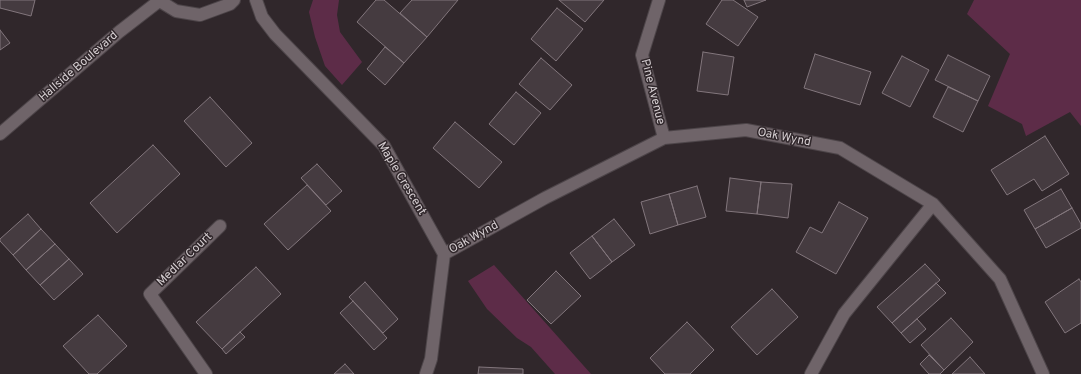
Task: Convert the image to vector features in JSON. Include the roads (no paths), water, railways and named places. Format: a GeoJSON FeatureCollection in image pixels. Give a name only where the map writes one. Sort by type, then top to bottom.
{"type":"FeatureCollection","features":[{"type":"Feature","properties":{"kind":"street","name":"Hallside Boulevard"},"geometry":{"type":"LineString","coordinates":[[0,134],[118,32],[159,0],[176,11],[200,15],[230,4],[234,0]]}},
{"type":"Feature","properties":{"kind":"street","name":"Maple Crescent"},"geometry":{"type":"LineString","coordinates":[[256,0],[262,17],[275,34],[384,146],[444,254]]}},
{"type":"Feature","properties":{"kind":"street","name":"Pine Avenue"},"geometry":{"type":"LineString","coordinates":[[659,0],[642,55],[664,138]]}},
{"type":"Feature","properties":{"kind":"street","name":"Oak Wynd"},"geometry":{"type":"LineString","coordinates":[[444,254],[545,198],[664,138],[746,130],[840,148],[933,204],[1000,279],[1043,374]]}},
{"type":"Feature","properties":{"kind":"street"},"geometry":{"type":"LineString","coordinates":[[811,374],[844,314],[933,204]]}},
{"type":"Feature","properties":{"kind":"street","name":"Medlar Court"},"geometry":{"type":"LineString","coordinates":[[206,374],[150,294],[220,226]]}},
{"type":"Feature","properties":{"kind":"street"},"geometry":{"type":"LineString","coordinates":[[426,374],[431,359],[444,254]]}}]}
